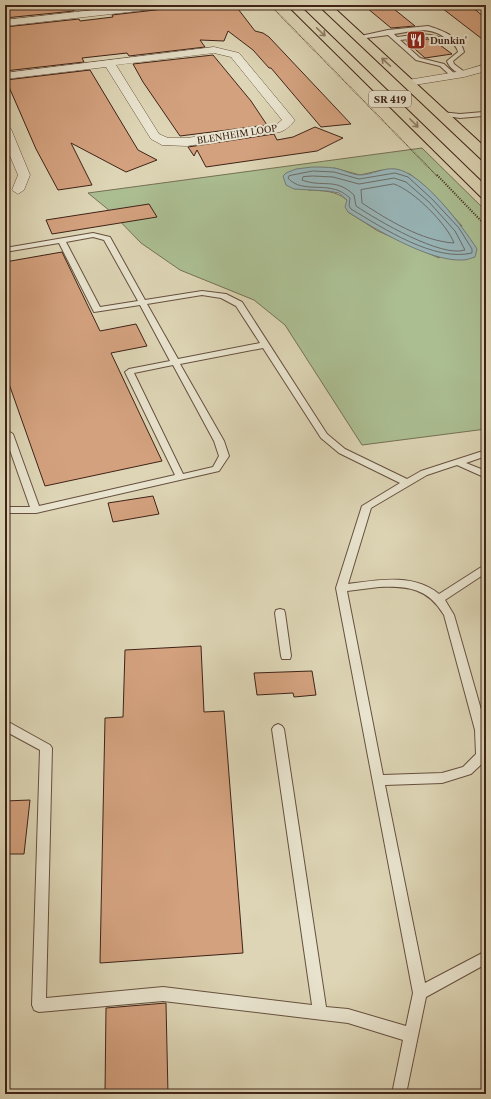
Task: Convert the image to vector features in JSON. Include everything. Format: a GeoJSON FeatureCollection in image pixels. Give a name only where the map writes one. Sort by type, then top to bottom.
{"type":"FeatureCollection","features":[{"type":"Feature","properties":{"kind":"main road","name":"SR 419"},"geometry":{"type":"LineString","coordinates":[[293,5],[486,194]]}},
{"type":"Feature","properties":{"kind":"main road","name":"SR 419"},"geometry":{"type":"LineString","coordinates":[[324,5],[486,156]]}},
{"type":"Feature","properties":{"kind":"main road"},"geometry":{"type":"LineString","coordinates":[[361,71],[379,79],[408,83]]}},
{"type":"Feature","properties":{"kind":"main road"},"geometry":{"type":"LineString","coordinates":[[466,175],[486,182]]}},
{"type":"Feature","properties":{"kind":"street"},"geometry":{"type":"LineString","coordinates":[[5,23],[93,9],[164,5]]}},
{"type":"Feature","properties":{"kind":"street","name":"BLENHEIM LOOP"},"geometry":{"type":"LineString","coordinates":[[5,76],[109,63],[214,50],[235,55],[288,120],[280,128],[186,142],[166,142],[155,136],[109,63]]}},
{"type":"Feature","properties":{"kind":"street"},"geometry":{"type":"LineString","coordinates":[[408,83],[459,75],[486,67]]}},
{"type":"Feature","properties":{"kind":"street"},"geometry":{"type":"LineString","coordinates":[[5,129],[24,174],[18,190]]}},
{"type":"Feature","properties":{"kind":"lane"},"geometry":{"type":"LineString","coordinates":[[359,37],[415,28],[435,29],[442,32],[460,47],[461,52],[450,61],[451,65],[459,75]]}},
{"type":"Feature","properties":{"kind":"lane"},"geometry":{"type":"LineString","coordinates":[[388,32],[418,59],[442,65],[459,75]]}},
{"type":"Feature","properties":{"kind":"lane"},"geometry":{"type":"LineString","coordinates":[[395,39],[428,35],[438,36],[457,55]]}},
{"type":"Feature","properties":{"kind":"lane"},"geometry":{"type":"LineString","coordinates":[[447,58],[457,55]]}},
{"type":"Feature","properties":{"kind":"lane"},"geometry":{"type":"LineString","coordinates":[[425,61],[440,59]]}},
{"type":"Feature","properties":{"kind":"lane"},"geometry":{"type":"LineString","coordinates":[[441,114],[460,116],[483,114],[454,126]]}},
{"type":"Feature","properties":{"kind":"lane"},"geometry":{"type":"LineString","coordinates":[[5,250],[93,235],[107,239],[219,441],[224,456],[216,469],[36,510],[5,510]]}},
{"type":"Feature","properties":{"kind":"lane"},"geometry":{"type":"LineString","coordinates":[[62,241],[97,310],[202,293],[223,296],[239,304],[324,436],[342,451],[407,483]]}},
{"type":"Feature","properties":{"kind":"lane"},"geometry":{"type":"LineString","coordinates":[[180,477],[129,372],[265,345]]}},
{"type":"Feature","properties":{"kind":"lane"},"geometry":{"type":"LineString","coordinates":[[5,432],[9,434],[36,510]]}},
{"type":"Feature","properties":{"kind":"lane"},"geometry":{"type":"LineString","coordinates":[[399,1094],[420,993],[341,588],[367,506],[424,473],[486,452]]}},
{"type":"Feature","properties":{"kind":"lane"},"geometry":{"type":"LineString","coordinates":[[457,462],[486,475]]}},
{"type":"Feature","properties":{"kind":"lane"},"geometry":{"type":"LineString","coordinates":[[439,599],[486,568]]}},
{"type":"Feature","properties":{"kind":"lane"},"geometry":{"type":"LineString","coordinates":[[341,588],[395,583],[419,586],[439,599],[449,615],[481,730],[484,757],[467,771],[442,778],[378,780]]}},
{"type":"Feature","properties":{"kind":"lane"},"geometry":{"type":"LineString","coordinates":[[280,613],[286,656]]}},
{"type":"Feature","properties":{"kind":"lane"},"geometry":{"type":"LineString","coordinates":[[5,725],[46,748],[39,1005],[162,994],[348,1016],[411,1035]]}},
{"type":"Feature","properties":{"kind":"lane"},"geometry":{"type":"LineString","coordinates":[[278,729],[320,1013]]}},
{"type":"Feature","properties":{"kind":"lane"},"geometry":{"type":"LineString","coordinates":[[420,993],[486,957]]}},
{"type":"Feature","properties":{"kind":"path"},"geometry":{"type":"LineString","coordinates":[[270,5],[486,226]]}},
{"type":"Feature","properties":{"kind":"green space"},"geometry":{"type":"Polygon","coordinates":[[[422,148],[486,211],[486,429],[362,445],[285,325],[254,300],[180,270],[141,243],[110,211],[88,193],[422,148]],[[334,168],[308,190],[338,194],[347,200],[348,212],[378,231],[439,258],[462,226],[435,196],[410,174],[382,170],[360,175],[334,168]]]}},
{"type":"Feature","properties":{"kind":"water"},"geometry":{"type":"Polygon","coordinates":[[[312,167],[334,168],[360,175],[392,169],[407,173],[430,190],[452,215],[477,249],[475,257],[464,260],[450,259],[435,256],[419,250],[373,227],[348,212],[345,207],[347,200],[339,193],[294,189],[286,185],[283,176],[286,173],[296,169],[312,167]]]}},
{"type":"Feature","properties":{"kind":"building"},"geometry":{"type":"Polygon","coordinates":[[[5,5],[71,5],[74,11],[5,18],[5,5]]]}},
{"type":"Feature","properties":{"kind":"building"},"geometry":{"type":"Polygon","coordinates":[[[170,5],[235,5],[255,31],[263,33],[269,37],[351,124],[321,127],[271,68],[269,68],[253,50],[228,31],[224,41],[200,40],[205,47],[129,56],[127,53],[82,58],[84,62],[5,71],[5,27],[113,17],[112,15],[164,9],[170,5]]]}},
{"type":"Feature","properties":{"kind":"building"},"geometry":{"type":"Polygon","coordinates":[[[389,5],[415,26],[391,28],[367,8],[389,5]]]}},
{"type":"Feature","properties":{"kind":"building"},"geometry":{"type":"Polygon","coordinates":[[[438,5],[469,5],[477,11],[486,19],[486,42],[438,5]]]}},
{"type":"Feature","properties":{"kind":"building"},"geometry":{"type":"Polygon","coordinates":[[[428,39],[436,42],[452,54],[425,58],[406,41],[428,39]]]}},
{"type":"Feature","properties":{"kind":"building"},"geometry":{"type":"Polygon","coordinates":[[[213,55],[251,101],[267,125],[180,136],[143,82],[133,64],[213,55]]]}},
{"type":"Feature","properties":{"kind":"building"},"geometry":{"type":"Polygon","coordinates":[[[90,70],[138,150],[157,160],[126,172],[71,143],[92,185],[58,190],[36,149],[6,80],[90,70]]]}},
{"type":"Feature","properties":{"kind":"building"},"geometry":{"type":"Polygon","coordinates":[[[315,127],[343,138],[317,151],[206,167],[197,150],[194,156],[188,147],[274,134],[277,140],[293,137],[315,127]]]}},
{"type":"Feature","properties":{"kind":"building"},"geometry":{"type":"Polygon","coordinates":[[[149,204],[157,217],[52,234],[46,220],[149,204]]]}},
{"type":"Feature","properties":{"kind":"building"},"geometry":{"type":"Polygon","coordinates":[[[62,252],[100,331],[136,324],[147,346],[111,353],[162,461],[45,486],[8,381],[5,381],[5,262],[62,252]]]}},
{"type":"Feature","properties":{"kind":"building"},"geometry":{"type":"Polygon","coordinates":[[[153,496],[159,514],[113,522],[108,503],[153,496]]]}},
{"type":"Feature","properties":{"kind":"building"},"geometry":{"type":"Polygon","coordinates":[[[201,646],[204,712],[224,711],[243,953],[100,963],[105,718],[123,717],[125,650],[201,646]]]}},
{"type":"Feature","properties":{"kind":"building"},"geometry":{"type":"Polygon","coordinates":[[[312,671],[316,695],[294,697],[293,693],[257,695],[254,673],[312,671]]]}},
{"type":"Feature","properties":{"kind":"building"},"geometry":{"type":"Polygon","coordinates":[[[30,800],[24,854],[5,854],[5,801],[30,800]]]}},
{"type":"Feature","properties":{"kind":"building"},"geometry":{"type":"Polygon","coordinates":[[[166,1003],[168,1094],[105,1094],[106,1008],[166,1003]]]}},
{"type":"Feature","properties":{"kind":"place","name":"Dunkin'"},"geometry":{"type":"Point","coordinates":[416,40]}}]}
